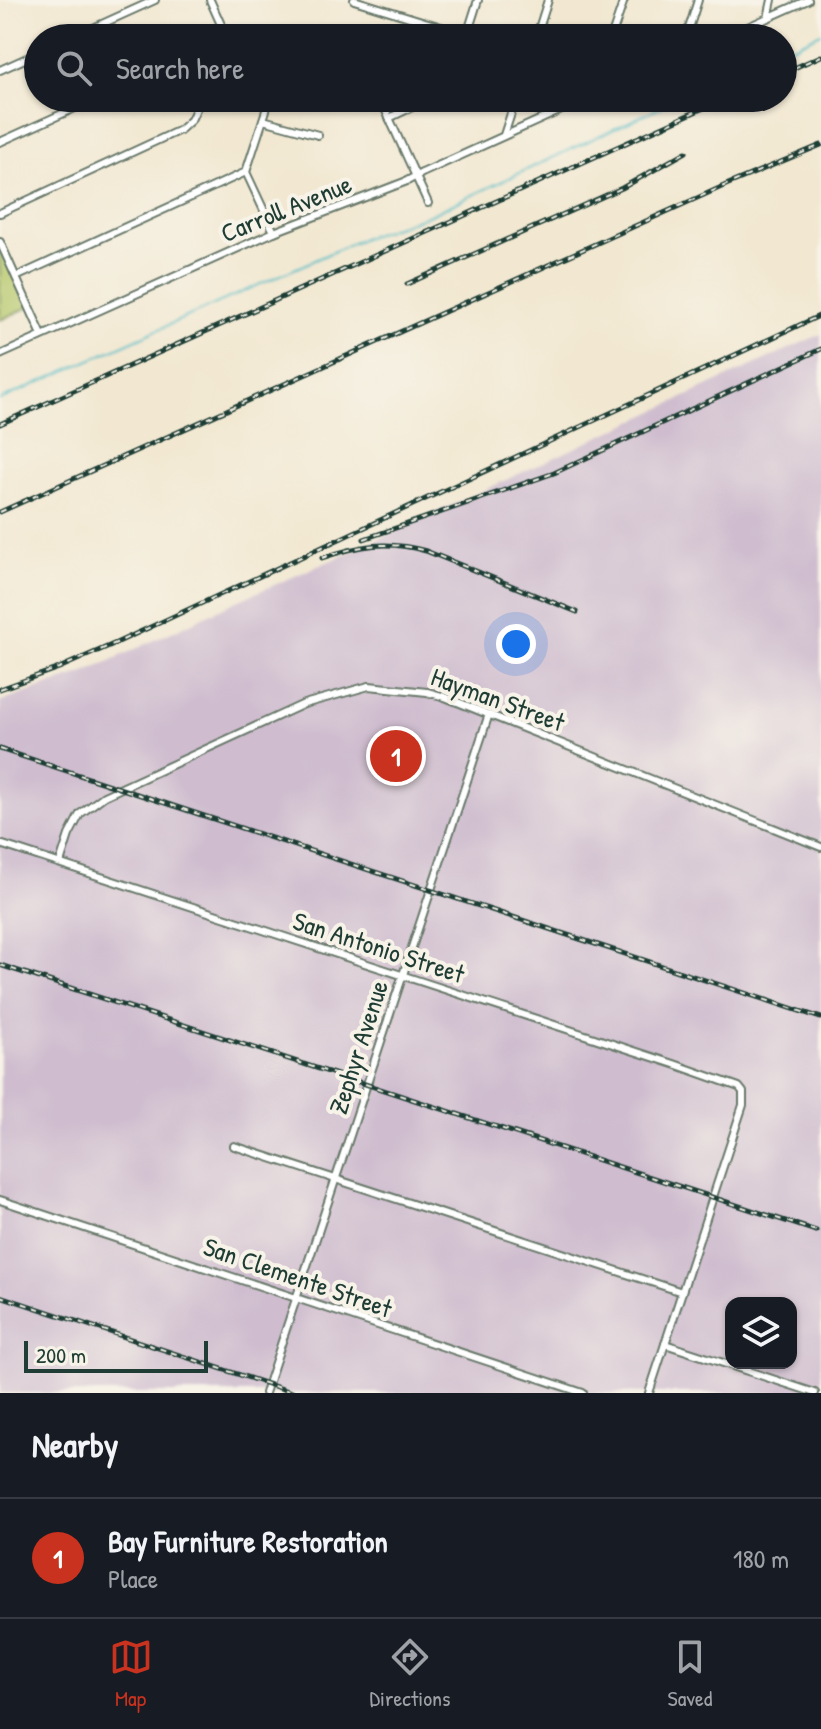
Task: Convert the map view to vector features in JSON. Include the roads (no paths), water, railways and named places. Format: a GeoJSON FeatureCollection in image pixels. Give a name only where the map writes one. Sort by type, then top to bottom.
{"type":"FeatureCollection","features":[{"type":"Feature","properties":{"kind":"street"},"geometry":{"type":"LineString","coordinates":[[102,24],[155,0]]}},
{"type":"Feature","properties":{"kind":"street"},"geometry":{"type":"LineString","coordinates":[[210,0],[221,24]]}},
{"type":"Feature","properties":{"kind":"street"},"geometry":{"type":"LineString","coordinates":[[354,0],[427,24]]}},
{"type":"Feature","properties":{"kind":"street"},"geometry":{"type":"LineString","coordinates":[[470,24],[478,0]]}},
{"type":"Feature","properties":{"kind":"street"},"geometry":{"type":"LineString","coordinates":[[540,24],[548,0]]}},
{"type":"Feature","properties":{"kind":"street"},"geometry":{"type":"LineString","coordinates":[[616,24],[624,0]]}},
{"type":"Feature","properties":{"kind":"street"},"geometry":{"type":"LineString","coordinates":[[690,24],[698,0]]}},
{"type":"Feature","properties":{"kind":"street"},"geometry":{"type":"LineString","coordinates":[[768,18],[772,0]]}},
{"type":"Feature","properties":{"kind":"street"},"geometry":{"type":"LineString","coordinates":[[754,24],[808,0]]}},
{"type":"Feature","properties":{"kind":"street"},"geometry":{"type":"LineString","coordinates":[[0,70],[24,59]]}},
{"type":"Feature","properties":{"kind":"street"},"geometry":{"type":"LineString","coordinates":[[0,142],[66,112]]}},
{"type":"Feature","properties":{"kind":"street"},"geometry":{"type":"LineString","coordinates":[[0,213],[180,130],[195,112]]}},
{"type":"Feature","properties":{"kind":"street"},"geometry":{"type":"LineString","coordinates":[[266,112],[246,172],[274,232]]}},
{"type":"Feature","properties":{"kind":"street"},"geometry":{"type":"LineString","coordinates":[[386,112],[428,203]]}},
{"type":"Feature","properties":{"kind":"street"},"geometry":{"type":"LineString","coordinates":[[389,118],[402,112]]}},
{"type":"Feature","properties":{"kind":"street"},"geometry":{"type":"LineString","coordinates":[[504,135],[511,112]]}},
{"type":"Feature","properties":{"kind":"street","name":"Carroll Avenue"},"geometry":{"type":"LineString","coordinates":[[0,355],[274,232],[407,181],[556,112]]}},
{"type":"Feature","properties":{"kind":"street"},"geometry":{"type":"LineString","coordinates":[[263,120],[318,135]]}},
{"type":"Feature","properties":{"kind":"street"},"geometry":{"type":"LineString","coordinates":[[16,277],[246,172]]}},
{"type":"Feature","properties":{"kind":"street"},"geometry":{"type":"LineString","coordinates":[[0,242],[42,335]]}},
{"type":"Feature","properties":{"kind":"street","name":"Hayman Street"},"geometry":{"type":"LineString","coordinates":[[60,863],[80,814],[104,796],[304,704],[369,686],[445,697],[821,847]]}},
{"type":"Feature","properties":{"kind":"street","name":"Zephyr Avenue"},"geometry":{"type":"LineString","coordinates":[[265,1393],[489,714]]}},
{"type":"Feature","properties":{"kind":"street","name":"San Antonio Street"},"geometry":{"type":"LineString","coordinates":[[0,844],[739,1087],[743,1092],[743,1105],[682,1292]]}},
{"type":"Feature","properties":{"kind":"street"},"geometry":{"type":"LineString","coordinates":[[234,1146],[682,1292],[649,1393]]}},
{"type":"Feature","properties":{"kind":"street","name":"San Clemente Street"},"geometry":{"type":"LineString","coordinates":[[0,1200],[583,1393]]}},
{"type":"Feature","properties":{"kind":"street"},"geometry":{"type":"LineString","coordinates":[[665,1344],[815,1393]]}},
{"type":"Feature","properties":{"kind":"waterway"},"geometry":{"type":"LineString","coordinates":[[797,44],[821,33]]}},
{"type":"Feature","properties":{"kind":"waterway"},"geometry":{"type":"LineString","coordinates":[[0,400],[364,238],[430,215],[650,112]]}},
{"type":"Feature","properties":{"kind":"railway"},"geometry":{"type":"LineString","coordinates":[[797,67],[821,56]]}},
{"type":"Feature","properties":{"kind":"railway"},"geometry":{"type":"LineString","coordinates":[[0,424],[695,112]]}},
{"type":"Feature","properties":{"kind":"railway"},"geometry":{"type":"LineString","coordinates":[[0,512],[821,145]]}},
{"type":"Feature","properties":{"kind":"railway"},"geometry":{"type":"LineString","coordinates":[[407,284],[622,188],[686,152]]}},
{"type":"Feature","properties":{"kind":"railway"},"geometry":{"type":"LineString","coordinates":[[0,689],[116,643],[821,315]]}},
{"type":"Feature","properties":{"kind":"railway"},"geometry":{"type":"LineString","coordinates":[[364,539],[554,473],[821,349]]}},
{"type":"Feature","properties":{"kind":"railway"},"geometry":{"type":"LineString","coordinates":[[322,558],[374,546],[412,548],[577,612]]}},
{"type":"Feature","properties":{"kind":"railway"},"geometry":{"type":"LineString","coordinates":[[0,749],[821,1018]]}},
{"type":"Feature","properties":{"kind":"railway"},"geometry":{"type":"LineString","coordinates":[[0,965],[816,1231]]}},
{"type":"Feature","properties":{"kind":"railway"},"geometry":{"type":"LineString","coordinates":[[0,1296],[295,1393]]}},
{"type":"Feature","properties":{"kind":"place","name":"Bay Furniture Restoration"},"geometry":{"type":"Point","coordinates":[396,756]}}]}
